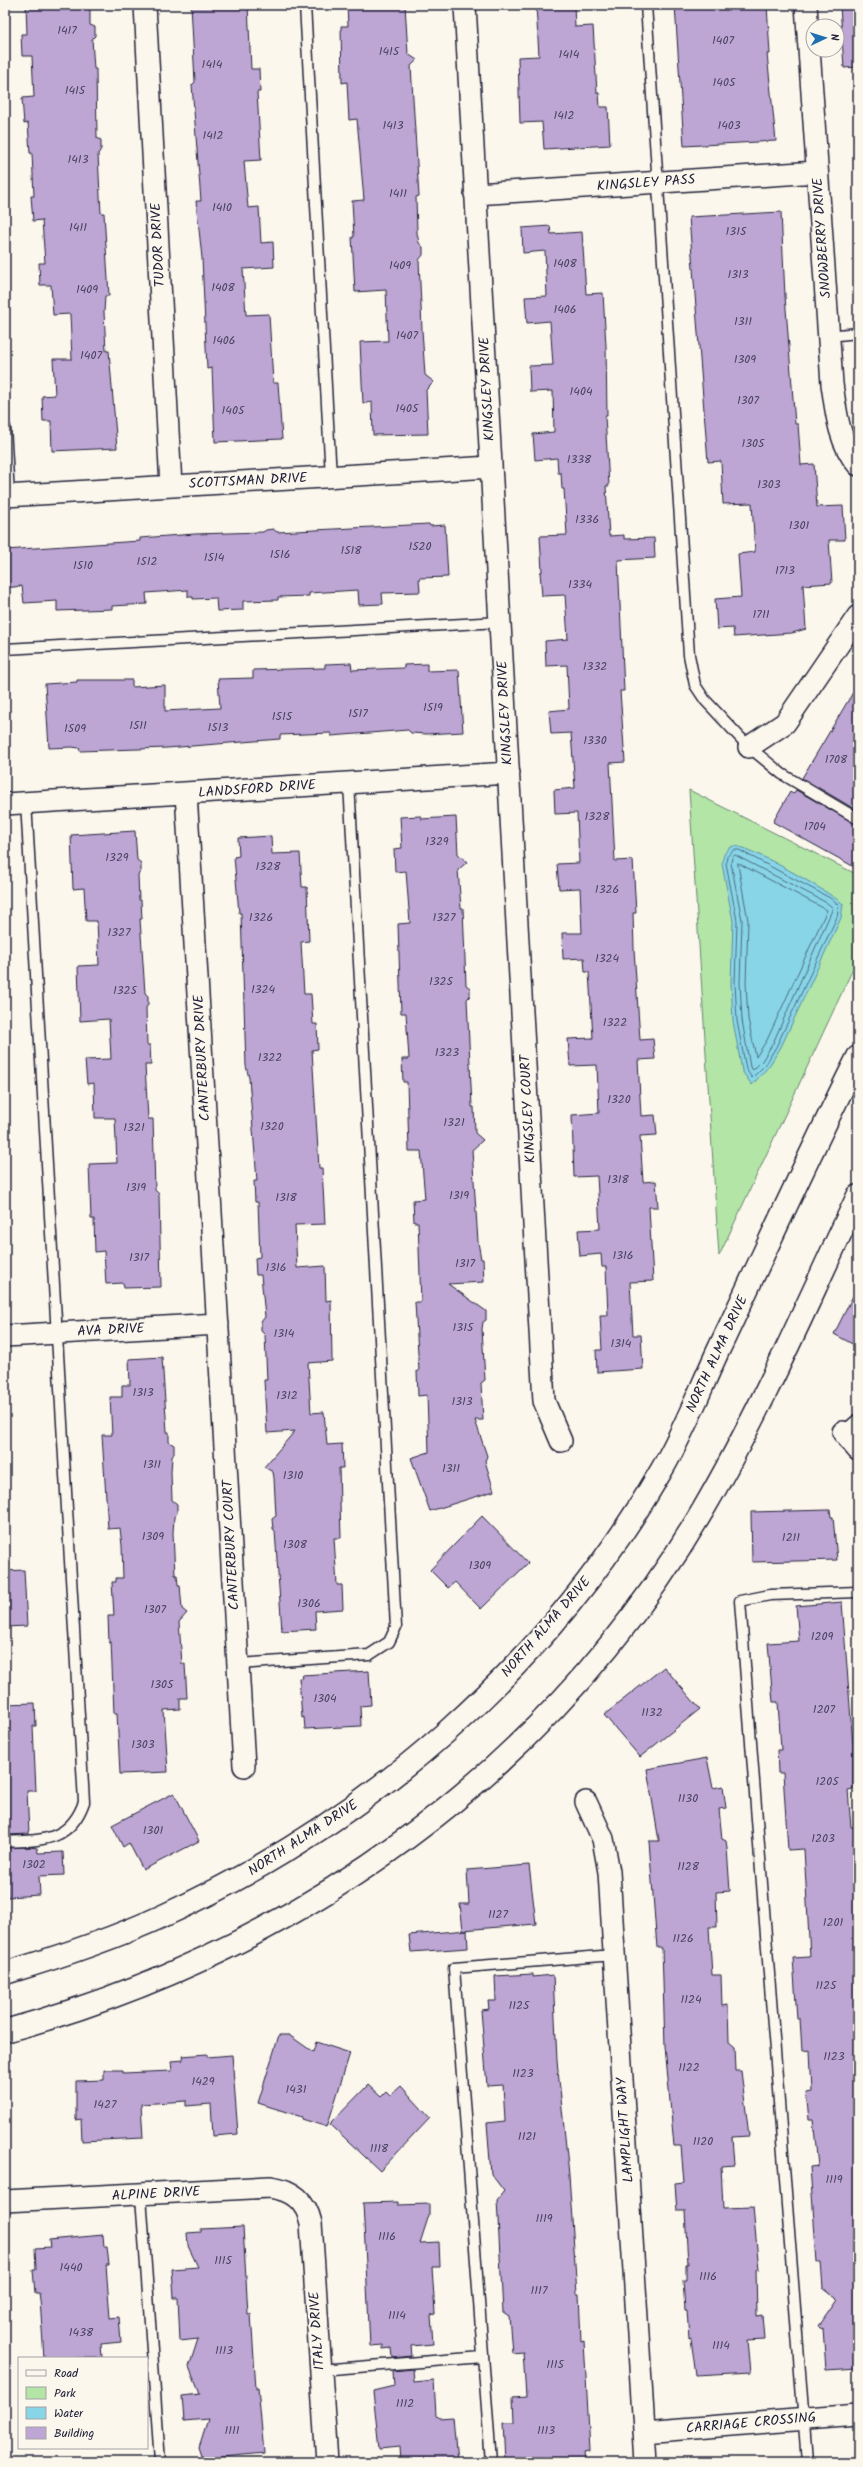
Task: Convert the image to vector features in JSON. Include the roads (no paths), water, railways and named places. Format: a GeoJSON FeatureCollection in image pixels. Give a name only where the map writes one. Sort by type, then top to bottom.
{"type":"FeatureCollection","features":[{"type":"Feature","properties":{"kind":"main road","name":"NORTH ALMA DRIVE"},"geometry":{"type":"LineString","coordinates":[[5,1974],[68,1954],[157,1919],[216,1891],[268,1862],[372,1793],[432,1744],[512,1669],[592,1574],[662,1470],[857,1059]]}},
{"type":"Feature","properties":{"kind":"main road"},"geometry":{"type":"LineString","coordinates":[[5,2031],[80,2009],[165,1977],[274,1924],[327,1894],[419,1829],[472,1787],[516,1746],[558,1703],[612,1641],[670,1562],[702,1512],[732,1459],[858,1196]]}},
{"type":"Feature","properties":{"kind":"street","name":"TUDOR DRIVE"},"geometry":{"type":"LineString","coordinates":[[145,5],[171,486]]}},
{"type":"Feature","properties":{"kind":"street","name":"KINGSLEY DRIVE"},"geometry":{"type":"LineString","coordinates":[[465,5],[509,773]]}},
{"type":"Feature","properties":{"kind":"street","name":"SNOWBERRY DRIVE"},"geometry":{"type":"LineString","coordinates":[[806,5],[832,384],[837,420],[846,444],[858,465]]}},
{"type":"Feature","properties":{"kind":"street","name":"KINGSLEY PASS"},"geometry":{"type":"LineString","coordinates":[[475,194],[817,172]]}},
{"type":"Feature","properties":{"kind":"street","name":"SCOTTSMAN DRIVE"},"geometry":{"type":"LineString","coordinates":[[7,495],[491,467]]}},
{"type":"Feature","properties":{"kind":"street"},"geometry":{"type":"LineString","coordinates":[[749,747],[785,723],[858,616]]}},
{"type":"Feature","properties":{"kind":"street","name":"LANDSFORD DRIVE"},"geometry":{"type":"LineString","coordinates":[[5,804],[509,773]]}},
{"type":"Feature","properties":{"kind":"street","name":"KINGSLEY COURT"},"geometry":{"type":"LineString","coordinates":[[509,773],[544,1401],[562,1441]]}},
{"type":"Feature","properties":{"kind":"street","name":"CANTERBURY DRIVE"},"geometry":{"type":"LineString","coordinates":[[186,793],[218,1324]]}},
{"type":"Feature","properties":{"kind":"street","name":"CANTERBURY COURT"},"geometry":{"type":"LineString","coordinates":[[218,1324],[244,1766]]}},
{"type":"Feature","properties":{"kind":"street","name":"AVA DRIVE"},"geometry":{"type":"LineString","coordinates":[[5,1336],[218,1324]]}},
{"type":"Feature","properties":{"kind":"street"},"geometry":{"type":"LineString","coordinates":[[850,1426],[858,1450]]}},
{"type":"Feature","properties":{"kind":"street","name":"LAMPLIGHT WAY"},"geometry":{"type":"LineString","coordinates":[[586,1802],[603,1839],[609,1872],[646,2462]]}},
{"type":"Feature","properties":{"kind":"street","name":"ALPINE DRIVE"},"geometry":{"type":"LineString","coordinates":[[5,2202],[141,2196],[270,2187],[293,2194],[302,2202]]}},
{"type":"Feature","properties":{"kind":"street","name":"ITALY DRIVE"},"geometry":{"type":"LineString","coordinates":[[302,2202],[308,2212],[311,2223],[327,2462]]}},
{"type":"Feature","properties":{"kind":"street","name":"CARRIAGE CROSSING"},"geometry":{"type":"LineString","coordinates":[[644,2432],[804,2418],[858,2415]]}},
{"type":"Feature","properties":{"kind":"lane"},"geometry":{"type":"LineString","coordinates":[[305,5],[331,477]]}},
{"type":"Feature","properties":{"kind":"lane"},"geometry":{"type":"LineString","coordinates":[[646,5],[689,655],[695,685],[705,700],[749,747],[782,774],[858,819]]}},
{"type":"Feature","properties":{"kind":"lane"},"geometry":{"type":"LineString","coordinates":[[828,336],[858,333]]}},
{"type":"Feature","properties":{"kind":"lane"},"geometry":{"type":"LineString","coordinates":[[5,427],[7,495]]}},
{"type":"Feature","properties":{"kind":"lane"},"geometry":{"type":"LineString","coordinates":[[5,649],[500,622]]}},
{"type":"Feature","properties":{"kind":"lane"},"geometry":{"type":"LineString","coordinates":[[238,1664],[369,1656],[389,1642],[396,1627],[349,783]]}},
{"type":"Feature","properties":{"kind":"lane"},"geometry":{"type":"LineString","coordinates":[[5,1842],[46,1840],[65,1832],[79,1817],[84,1802],[26,802]]}},
{"type":"Feature","properties":{"kind":"lane"},"geometry":{"type":"LineString","coordinates":[[807,2462],[740,1601],[770,1595],[858,1592]]}},
{"type":"Feature","properties":{"kind":"lane"},"geometry":{"type":"LineString","coordinates":[[491,2462],[454,1968],[614,1955]]}},
{"type":"Feature","properties":{"kind":"lane"},"geometry":{"type":"LineString","coordinates":[[141,2196],[160,2462]]}},
{"type":"Feature","properties":{"kind":"lane"},"geometry":{"type":"LineString","coordinates":[[320,2370],[483,2357]]}},
{"type":"Feature","properties":{"kind":"water"},"geometry":{"type":"Polygon","coordinates":[[[733,846],[755,853],[771,861],[806,880],[843,904],[841,918],[781,1047],[769,1066],[752,1085],[742,1071],[733,1021],[731,983],[733,921],[722,864],[725,853],[733,846]]]}}]}
